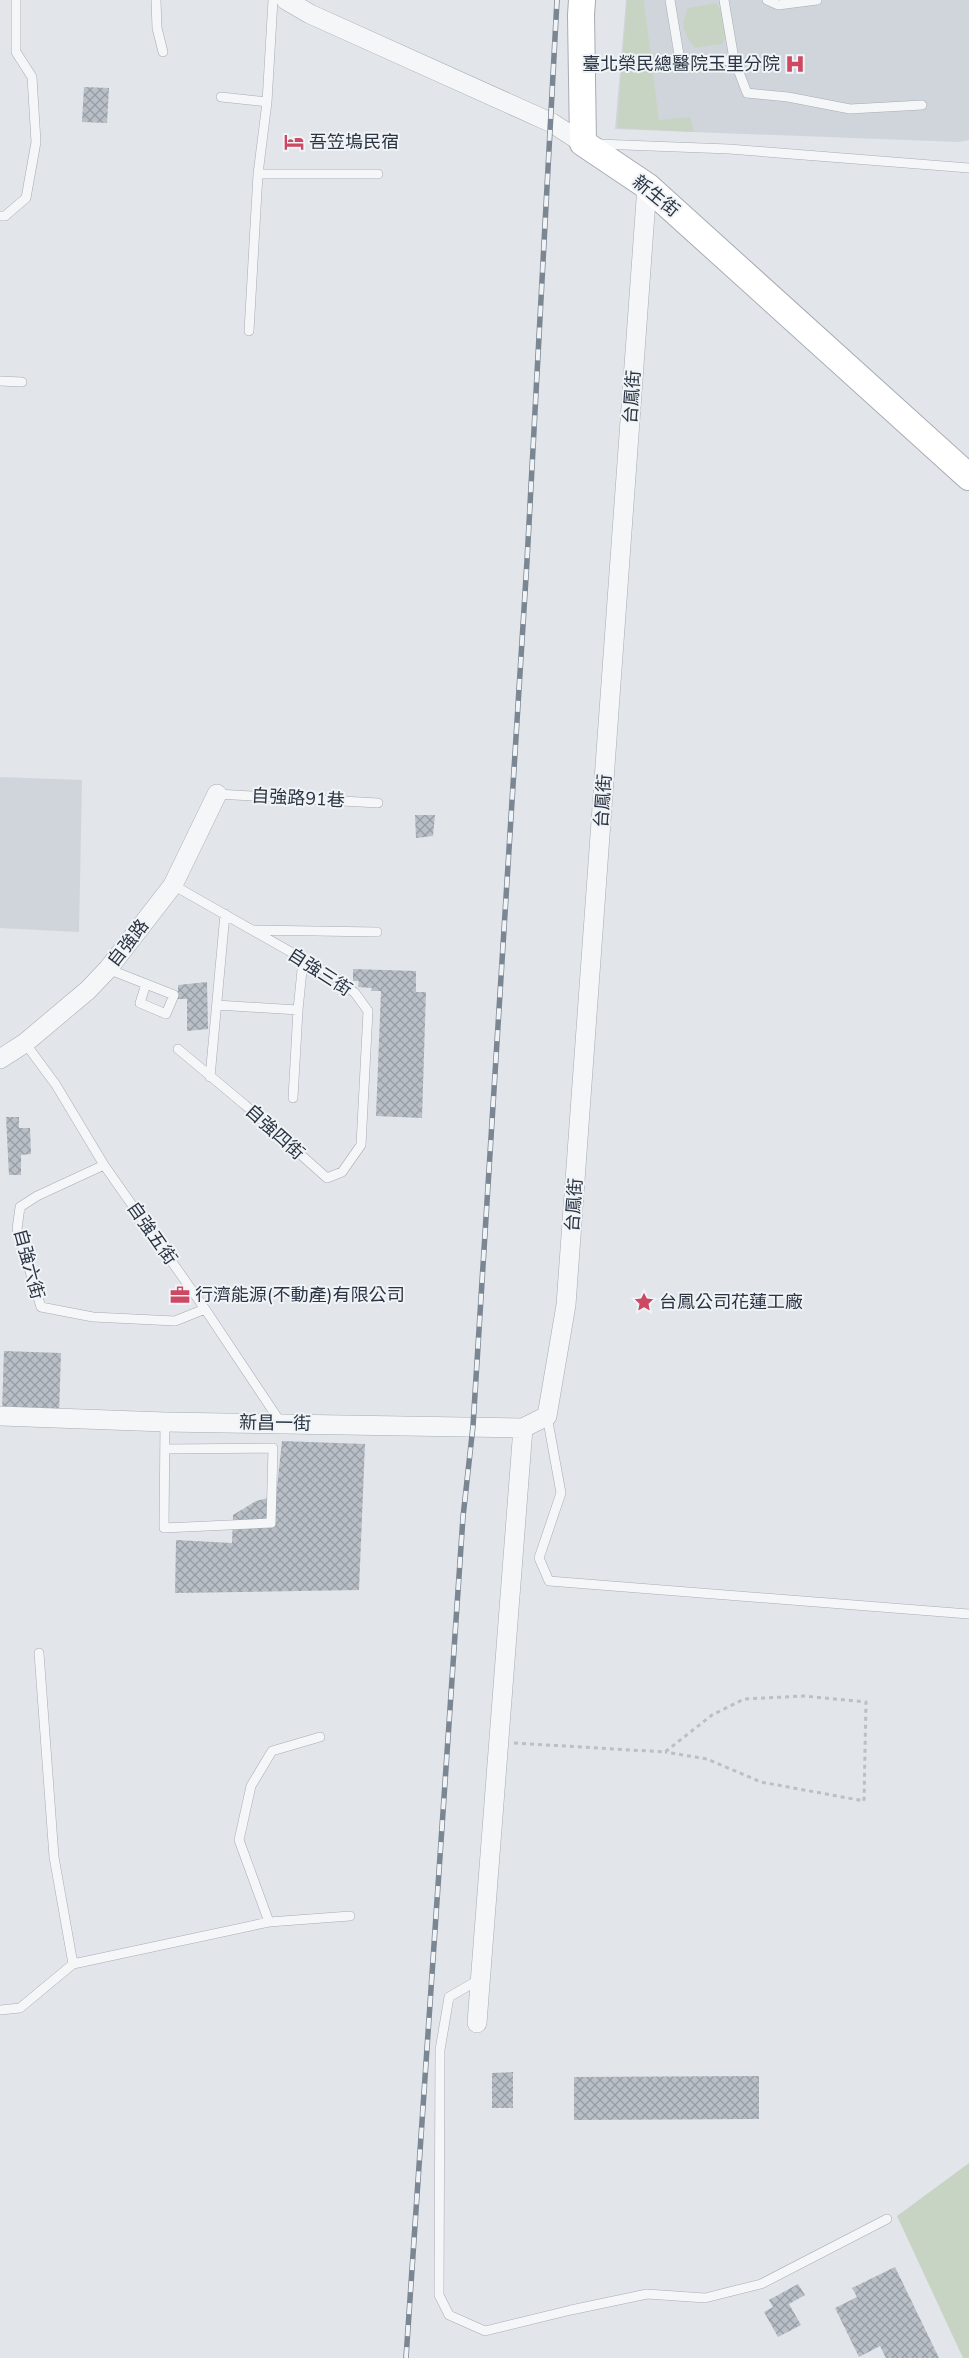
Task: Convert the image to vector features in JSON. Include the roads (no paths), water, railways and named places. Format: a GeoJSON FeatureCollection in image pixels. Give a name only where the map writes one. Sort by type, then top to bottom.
{"type":"FeatureCollection","features":[{"type":"Feature","properties":{"kind":"street","name":"新生街"},"geometry":{"type":"LineString","coordinates":[[286,0],[310,14],[552,123],[648,186],[969,477]]}},
{"type":"Feature","properties":{"kind":"street"},"geometry":{"type":"LineString","coordinates":[[582,0],[583,143]]}},
{"type":"Feature","properties":{"kind":"street","name":"台鳳街"},"geometry":{"type":"LineString","coordinates":[[547,1416],[566,1305],[648,186]]}},
{"type":"Feature","properties":{"kind":"street","name":"自強路"},"geometry":{"type":"LineString","coordinates":[[0,1059],[25,1043],[88,990],[108,969],[173,885],[217,794]]}},
{"type":"Feature","properties":{"kind":"street","name":"新昌一街"},"geometry":{"type":"LineString","coordinates":[[0,1416],[165,1422],[281,1422],[523,1428],[547,1416]]}},
{"type":"Feature","properties":{"kind":"street"},"geometry":{"type":"LineString","coordinates":[[477,2024],[523,1428]]}},
{"type":"Feature","properties":{"kind":"lane"},"geometry":{"type":"LineString","coordinates":[[0,216],[5,216],[26,198],[36,142],[32,77],[16,52],[16,0]]}},
{"type":"Feature","properties":{"kind":"lane"},"geometry":{"type":"LineString","coordinates":[[156,0],[158,28],[163,52]]}},
{"type":"Feature","properties":{"kind":"lane"},"geometry":{"type":"LineString","coordinates":[[249,332],[258,174],[267,102],[273,0]]}},
{"type":"Feature","properties":{"kind":"lane"},"geometry":{"type":"LineString","coordinates":[[671,0],[681,67],[734,59]]}},
{"type":"Feature","properties":{"kind":"lane"},"geometry":{"type":"LineString","coordinates":[[724,0],[734,59],[747,93],[788,97],[850,109],[922,105]]}},
{"type":"Feature","properties":{"kind":"lane"},"geometry":{"type":"LineString","coordinates":[[767,0],[778,5],[817,0]]}},
{"type":"Feature","properties":{"kind":"lane"},"geometry":{"type":"LineString","coordinates":[[222,96],[267,102]]}},
{"type":"Feature","properties":{"kind":"lane"},"geometry":{"type":"LineString","coordinates":[[583,143],[730,149],[969,168]]}},
{"type":"Feature","properties":{"kind":"lane"},"geometry":{"type":"LineString","coordinates":[[258,174],[378,174]]}},
{"type":"Feature","properties":{"kind":"lane"},"geometry":{"type":"LineString","coordinates":[[0,382],[22,382]]}},
{"type":"Feature","properties":{"kind":"lane","name":"自強路91巷"},"geometry":{"type":"LineString","coordinates":[[217,794],[378,803]]}},
{"type":"Feature","properties":{"kind":"lane","name":"自強三街"},"geometry":{"type":"LineString","coordinates":[[173,885],[333,976],[355,993],[368,1011],[361,1145],[342,1172]]}},
{"type":"Feature","properties":{"kind":"lane"},"geometry":{"type":"LineString","coordinates":[[210,1077],[225,914]]}},
{"type":"Feature","properties":{"kind":"lane"},"geometry":{"type":"LineString","coordinates":[[252,930],[377,932]]}},
{"type":"Feature","properties":{"kind":"lane"},"geometry":{"type":"LineString","coordinates":[[293,1098],[303,960]]}},
{"type":"Feature","properties":{"kind":"lane"},"geometry":{"type":"LineString","coordinates":[[108,969],[146,984]]}},
{"type":"Feature","properties":{"kind":"lane"},"geometry":{"type":"LineString","coordinates":[[217,1005],[298,1010]]}},
{"type":"Feature","properties":{"kind":"lane","name":"自強五街"},"geometry":{"type":"LineString","coordinates":[[25,1043],[56,1085],[104,1165],[205,1309],[281,1422]]}},
{"type":"Feature","properties":{"kind":"lane","name":"自強四街"},"geometry":{"type":"LineString","coordinates":[[178,1049],[245,1105],[327,1178],[342,1172]]}},
{"type":"Feature","properties":{"kind":"lane","name":"自強六街"},"geometry":{"type":"LineString","coordinates":[[104,1165],[37,1196],[20,1207],[17,1229],[41,1307],[93,1317],[175,1321],[205,1309]]}},
{"type":"Feature","properties":{"kind":"lane"},"geometry":{"type":"LineString","coordinates":[[547,1416],[561,1493],[539,1558],[549,1581],[969,1614]]}},
{"type":"Feature","properties":{"kind":"lane"},"geometry":{"type":"LineString","coordinates":[[165,1422],[164,1528],[271,1523],[273,1448],[165,1449]]}},
{"type":"Feature","properties":{"kind":"lane"},"geometry":{"type":"LineString","coordinates":[[39,1653],[54,1857],[73,1964]]}},
{"type":"Feature","properties":{"kind":"lane"},"geometry":{"type":"LineString","coordinates":[[269,1922],[239,1840],[251,1786],[272,1751],[320,1737]]}},
{"type":"Feature","properties":{"kind":"lane"},"geometry":{"type":"LineString","coordinates":[[0,2010],[20,2008],[73,1964],[269,1922],[350,1916]]}},
{"type":"Feature","properties":{"kind":"lane"},"geometry":{"type":"LineString","coordinates":[[480,1978],[448,1997],[440,2050],[439,2296],[449,2315],[485,2331],[647,2294],[705,2298],[761,2284],[887,2219]]}},
{"type":"Feature","properties":{"kind":"railway"},"geometry":{"type":"LineString","coordinates":[[406,2358],[463,1517],[473,1426],[527,561],[557,0]]}},
{"type":"Feature","properties":{"kind":"place","name":"臺北榮民總醫院玉里分院"},"geometry":{"type":"Point","coordinates":[795,64]}},
{"type":"Feature","properties":{"kind":"place","name":"吾笠塢民宿"},"geometry":{"type":"Point","coordinates":[294,142]}},
{"type":"Feature","properties":{"kind":"place","name":"行濟能源(不動產)有限公司"},"geometry":{"type":"Point","coordinates":[180,1295]}},
{"type":"Feature","properties":{"kind":"place","name":"台鳳公司花蓮工廠"},"geometry":{"type":"Point","coordinates":[644,1302]}}]}
